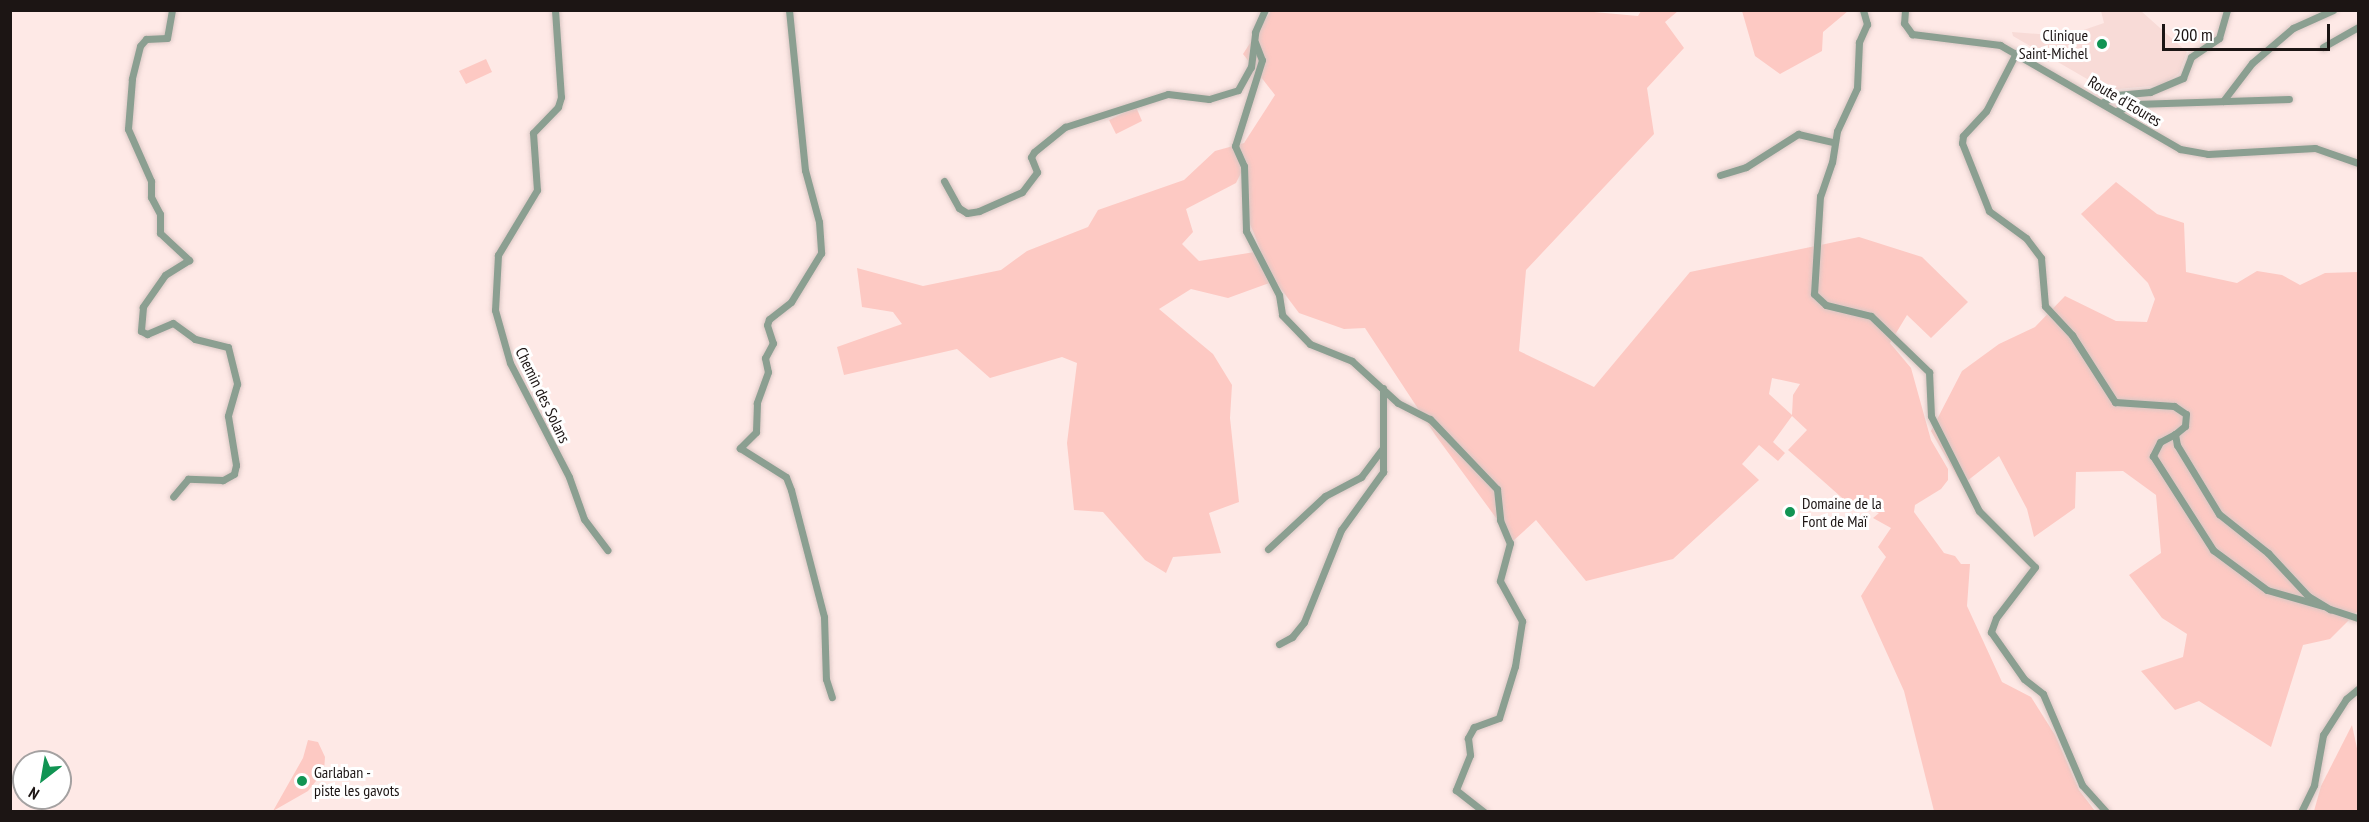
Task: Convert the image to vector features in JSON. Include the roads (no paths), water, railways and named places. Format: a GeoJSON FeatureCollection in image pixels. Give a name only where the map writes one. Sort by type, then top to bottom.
{"type":"FeatureCollection","features":[{"type":"Feature","properties":{"kind":"street"},"geometry":{"type":"LineString","coordinates":[[172,10],[167,38],[146,39],[141,46],[132,79],[128,129],[150,181],[151,197],[160,214],[160,233],[189,260],[165,275],[143,307],[141,331],[147,334],[173,323],[195,339],[228,347],[237,384],[228,412],[236,465],[234,474],[223,480],[188,479],[173,497]]}},
{"type":"Feature","properties":{"kind":"street","name":"Chemin des Solans"},"geometry":{"type":"LineString","coordinates":[[555,10],[561,97],[558,107],[533,133],[537,190],[498,255],[495,310],[510,363],[569,477],[584,519],[607,550]]}},
{"type":"Feature","properties":{"kind":"street"},"geometry":{"type":"LineString","coordinates":[[789,10],[805,170],[819,222],[821,253],[791,302],[769,319],[768,334],[773,343],[765,358],[768,372],[757,403],[756,432],[740,448],[786,477],[824,617],[826,679],[832,697]]}},
{"type":"Feature","properties":{"kind":"street"},"geometry":{"type":"LineString","coordinates":[[944,181],[959,208],[967,213],[980,211],[1022,192],[1037,172],[1031,157],[1034,152],[1065,127],[1168,94],[1209,99],[1238,90],[1248,75],[1255,32],[1265,10]]}},
{"type":"Feature","properties":{"kind":"street"},"geometry":{"type":"LineString","coordinates":[[1863,10],[1866,24],[1859,42],[1857,88],[1834,142],[1816,228],[1815,294],[1826,305],[1871,316],[1929,372],[1931,416],[1979,511],[2035,567],[1996,618],[1991,632],[2024,679],[2043,694],[2082,785],[2106,812]]}},
{"type":"Feature","properties":{"kind":"street","name":"Route d'Eoures"},"geometry":{"type":"LineString","coordinates":[[1905,10],[1907,30],[1919,37],[1986,41],[2016,53],[2173,145],[2194,152],[2315,148],[2358,163]]}},
{"type":"Feature","properties":{"kind":"street"},"geometry":{"type":"LineString","coordinates":[[2103,102],[2116,95],[2150,92],[2183,78],[2190,57],[2219,38],[2227,10]]}},
{"type":"Feature","properties":{"kind":"street"},"geometry":{"type":"LineString","coordinates":[[2223,101],[2252,63],[2293,28],[2333,10]]}},
{"type":"Feature","properties":{"kind":"street"},"geometry":{"type":"LineString","coordinates":[[2323,47],[2358,27]]}},
{"type":"Feature","properties":{"kind":"street"},"geometry":{"type":"LineString","coordinates":[[1255,42],[1262,60],[1235,146],[1244,166],[1243,213],[1251,245],[1279,295],[1282,315],[1311,344],[1352,361],[1398,403],[1430,418],[1497,489],[1500,520],[1510,543],[1500,581],[1522,621],[1515,666],[1499,718],[1474,727],[1468,738],[1470,755],[1456,790],[1484,812]]}},
{"type":"Feature","properties":{"kind":"street"},"geometry":{"type":"LineString","coordinates":[[2016,53],[1986,111],[1963,136],[1963,151],[1989,211],[2026,238],[2041,258],[2045,306],[2084,351],[2108,394],[2118,403],[2181,409],[2187,422],[2175,434],[2160,442],[2153,456],[2213,550],[2267,590],[2358,618]]}},
{"type":"Feature","properties":{"kind":"street"},"geometry":{"type":"LineString","coordinates":[[2116,111],[2135,104],[2289,99]]}},
{"type":"Feature","properties":{"kind":"street"},"geometry":{"type":"LineString","coordinates":[[2126,117],[2135,104]]}},
{"type":"Feature","properties":{"kind":"street"},"geometry":{"type":"LineString","coordinates":[[1720,175],[1746,167],[1798,134],[1834,142]]}},
{"type":"Feature","properties":{"kind":"street"},"geometry":{"type":"LineString","coordinates":[[1279,644],[1292,637],[1304,622],[1341,530],[1383,472],[1383,388]]}},
{"type":"Feature","properties":{"kind":"street"},"geometry":{"type":"LineString","coordinates":[[2175,434],[2187,467],[2219,514],[2268,553],[2308,596],[2324,606]]}},
{"type":"Feature","properties":{"kind":"street"},"geometry":{"type":"LineString","coordinates":[[1268,549],[1325,496],[1361,477],[1383,448]]}},
{"type":"Feature","properties":{"kind":"street"},"geometry":{"type":"LineString","coordinates":[[2301,812],[2314,785],[2323,735],[2346,699],[2358,689]]}},
{"type":"Feature","properties":{"kind":"place","name":"Clinique Saint-Michel"},"geometry":{"type":"Point","coordinates":[2102,44]}},
{"type":"Feature","properties":{"kind":"place","name":"Domaine de la Font de Maï"},"geometry":{"type":"Point","coordinates":[1790,512]}},
{"type":"Feature","properties":{"kind":"place","name":"Garlaban - piste les gavots"},"geometry":{"type":"Point","coordinates":[302,781]}}]}
